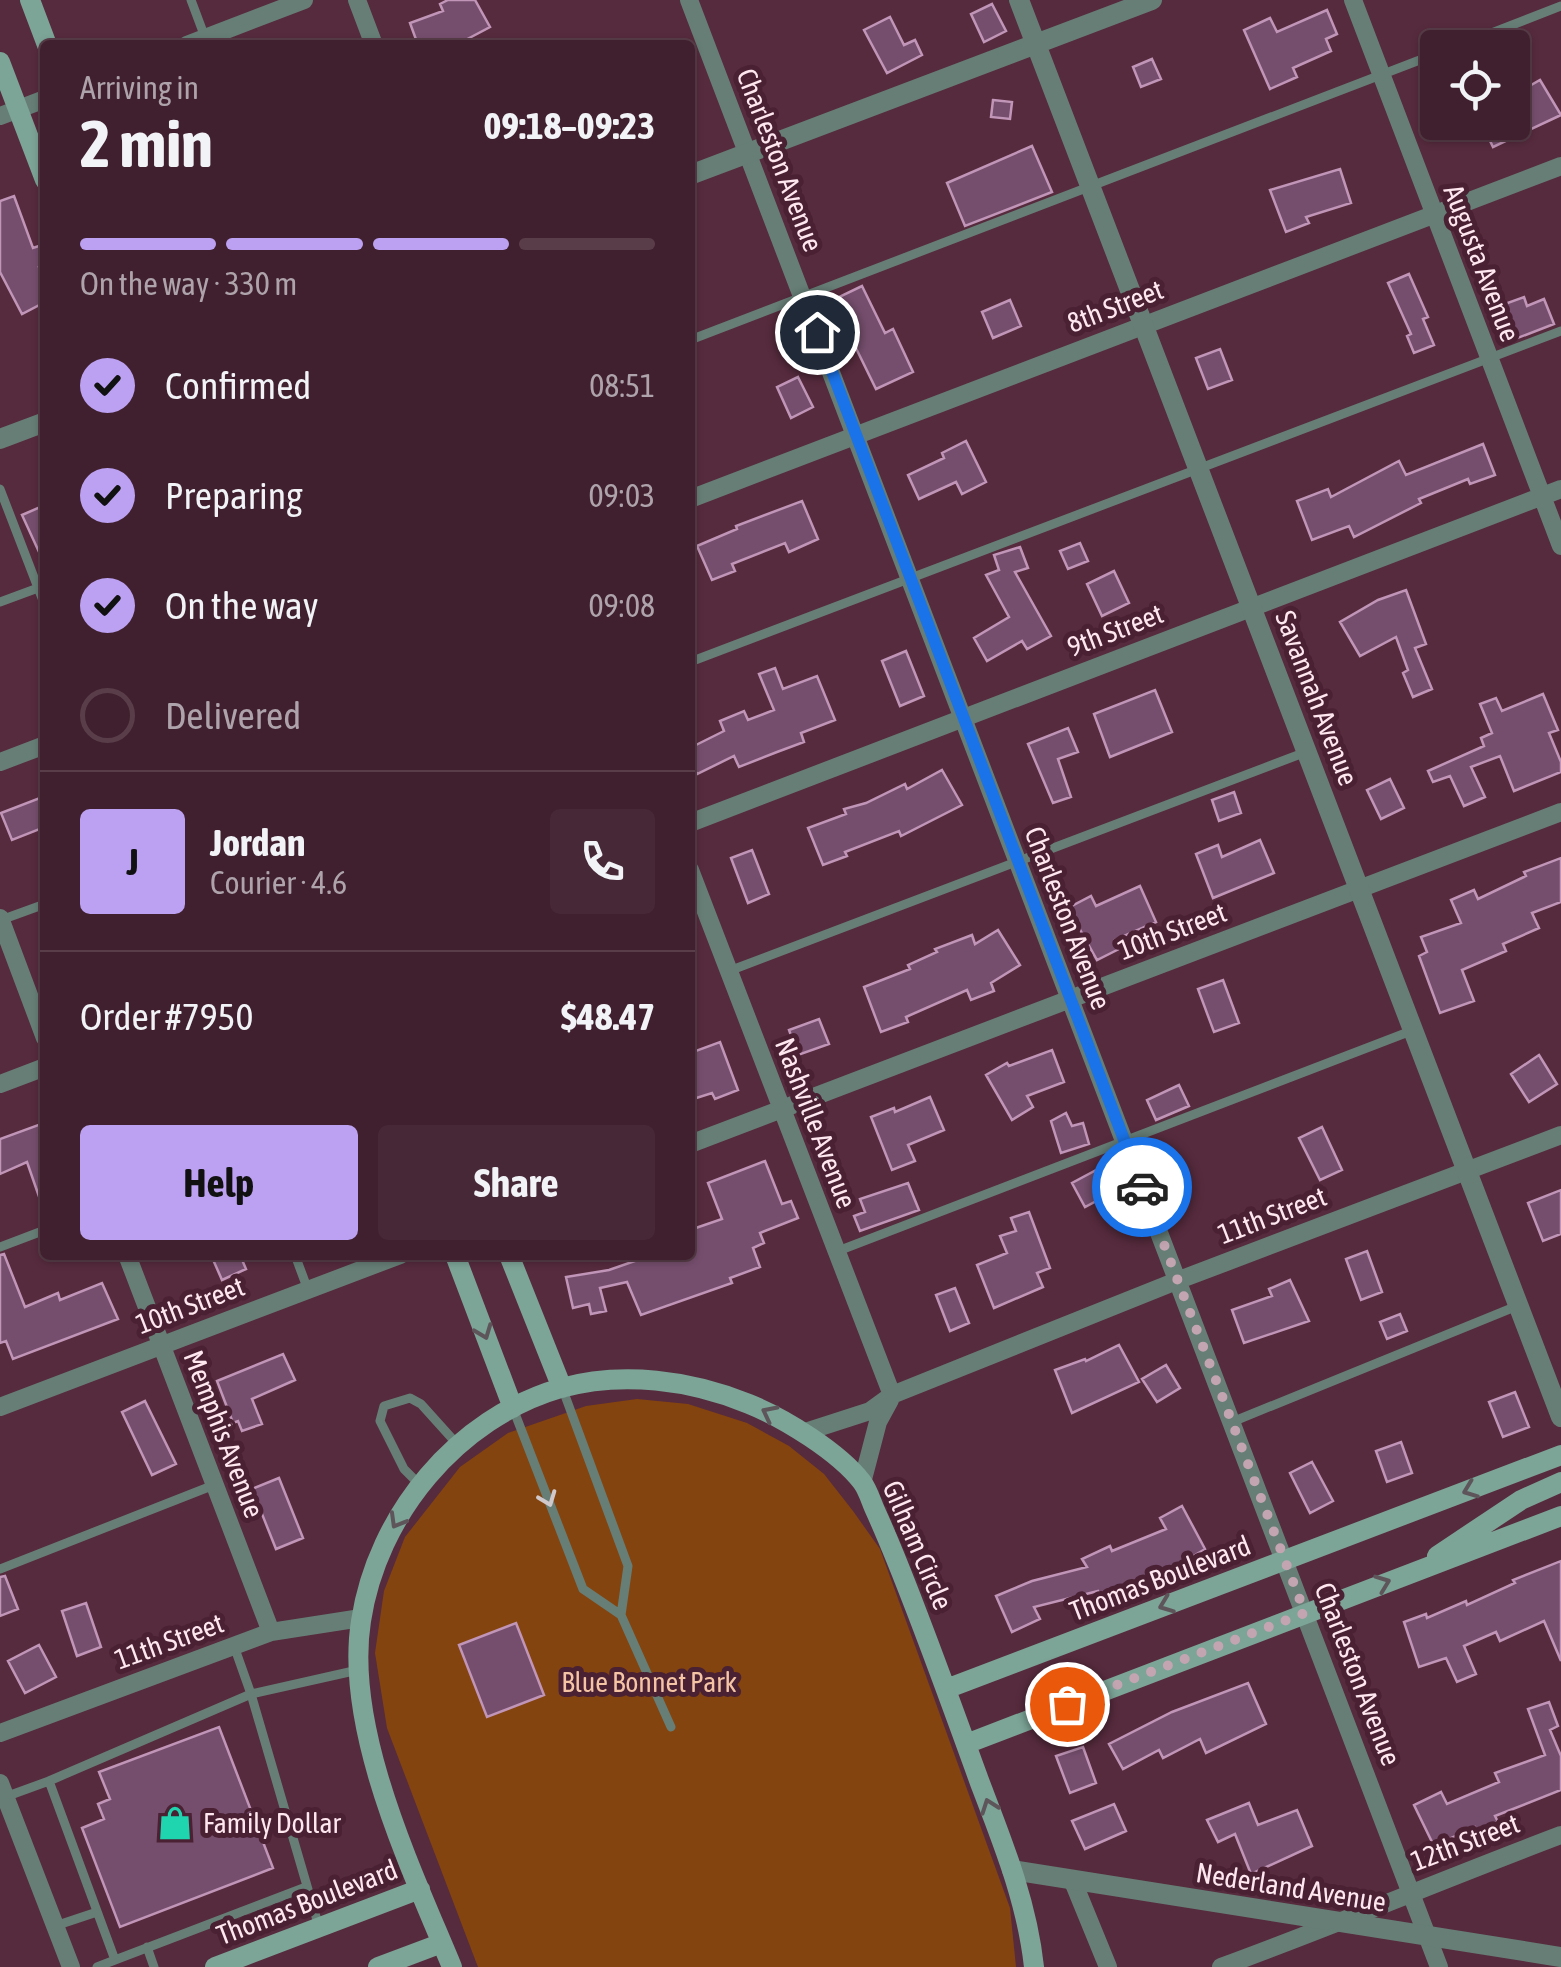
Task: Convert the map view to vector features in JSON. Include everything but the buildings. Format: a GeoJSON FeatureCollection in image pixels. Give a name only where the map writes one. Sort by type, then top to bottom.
{"type":"FeatureCollection","features":[{"type":"Feature","properties":{"kind":"main road"},"geometry":{"type":"LineString","coordinates":[[30,0],[45,40]]}},
{"type":"Feature","properties":{"kind":"main road"},"geometry":{"type":"LineString","coordinates":[[0,62],[9,112],[40,171]]}},
{"type":"Feature","properties":{"kind":"main road"},"geometry":{"type":"LineString","coordinates":[[457,1260],[513,1408]]}},
{"type":"Feature","properties":{"kind":"main road"},"geometry":{"type":"LineString","coordinates":[[511,1260],[562,1388]]}},
{"type":"Feature","properties":{"kind":"main road","name":"Gilham Circle"},"geometry":{"type":"LineString","coordinates":[[452,1967],[370,1750],[358,1670],[361,1618],[383,1548],[397,1519],[438,1463],[513,1408],[562,1388],[621,1380],[678,1382],[719,1392],[764,1410],[805,1432],[862,1482],[892,1547],[1012,1870],[1030,1930],[1034,1967]]}},
{"type":"Feature","properties":{"kind":"main road","name":"Thomas Boulevard"},"geometry":{"type":"LineString","coordinates":[[946,1689],[1561,1455]]}},
{"type":"Feature","properties":{"kind":"main road"},"geometry":{"type":"LineString","coordinates":[[1420,1570],[1455,1542],[1522,1500],[1561,1482]]}},
{"type":"Feature","properties":{"kind":"main road"},"geometry":{"type":"LineString","coordinates":[[966,1744],[1561,1516]]}},
{"type":"Feature","properties":{"kind":"main road","name":"Thomas Boulevard"},"geometry":{"type":"LineString","coordinates":[[214,1967],[420,1889]]}},
{"type":"Feature","properties":{"kind":"main road"},"geometry":{"type":"LineString","coordinates":[[378,1967],[442,1943]]}},
{"type":"Feature","properties":{"kind":"street"},"geometry":{"type":"LineString","coordinates":[[212,40],[304,0]]}},
{"type":"Feature","properties":{"kind":"street"},"geometry":{"type":"LineString","coordinates":[[357,0],[372,40]]}},
{"type":"Feature","properties":{"kind":"street","name":"Charleston Avenue"},"geometry":{"type":"LineString","coordinates":[[689,0],[1439,1967]]}},
{"type":"Feature","properties":{"kind":"street","name":"Savannah Avenue"},"geometry":{"type":"LineString","coordinates":[[1019,0],[1561,1416]]}},
{"type":"Feature","properties":{"kind":"street"},"geometry":{"type":"LineString","coordinates":[[695,173],[1152,0]]}},
{"type":"Feature","properties":{"kind":"street","name":"Augusta Avenue"},"geometry":{"type":"LineString","coordinates":[[1354,0],[1561,546]]}},
{"type":"Feature","properties":{"kind":"street"},"geometry":{"type":"LineString","coordinates":[[9,112],[40,101]]}},
{"type":"Feature","properties":{"kind":"street","name":"8th Street"},"geometry":{"type":"LineString","coordinates":[[695,497],[1561,166]]}},
{"type":"Feature","properties":{"kind":"street"},"geometry":{"type":"LineString","coordinates":[[0,440],[40,424]]}},
{"type":"Feature","properties":{"kind":"street","name":"9th Street"},"geometry":{"type":"LineString","coordinates":[[695,821],[1561,489]]}},
{"type":"Feature","properties":{"kind":"street"},"geometry":{"type":"LineString","coordinates":[[0,762],[40,747]]}},
{"type":"Feature","properties":{"kind":"street","name":"10th Street"},"geometry":{"type":"LineString","coordinates":[[695,1142],[1561,812]]}},
{"type":"Feature","properties":{"kind":"street","name":"Nashville Avenue"},"geometry":{"type":"LineString","coordinates":[[695,883],[892,1395]]}},
{"type":"Feature","properties":{"kind":"street"},"geometry":{"type":"LineString","coordinates":[[0,919],[40,1025]]}},
{"type":"Feature","properties":{"kind":"street"},"geometry":{"type":"LineString","coordinates":[[0,1084],[40,1069]]}},
{"type":"Feature","properties":{"kind":"street","name":"11th Street"},"geometry":{"type":"LineString","coordinates":[[805,1432],[870,1411],[892,1395],[1178,1280],[1561,1135]]}},
{"type":"Feature","properties":{"kind":"street","name":"Memphis Avenue"},"geometry":{"type":"LineString","coordinates":[[129,1260],[270,1632]]}},
{"type":"Feature","properties":{"kind":"street","name":"10th Street"},"geometry":{"type":"LineString","coordinates":[[0,1407],[387,1260]]}},
{"type":"Feature","properties":{"kind":"street"},"geometry":{"type":"LineString","coordinates":[[862,1482],[878,1422],[892,1395]]}},
{"type":"Feature","properties":{"kind":"street","name":"11th Street"},"geometry":{"type":"LineString","coordinates":[[0,1732],[270,1632],[361,1618]]}},
{"type":"Feature","properties":{"kind":"street"},"geometry":{"type":"LineString","coordinates":[[3,1790],[70,1967]]}},
{"type":"Feature","properties":{"kind":"street","name":"12th Street"},"geometry":{"type":"LineString","coordinates":[[1221,1967],[1341,1924],[1413,1891],[1561,1835]]}},
{"type":"Feature","properties":{"kind":"street","name":"Nederland Avenue"},"geometry":{"type":"LineString","coordinates":[[1012,1870],[1561,1957]]}},
{"type":"Feature","properties":{"kind":"street"},"geometry":{"type":"LineString","coordinates":[[1072,1879],[1108,1967]]}},
{"type":"Feature","properties":{"kind":"lane"},"geometry":{"type":"LineString","coordinates":[[191,0],[206,40]]}},
{"type":"Feature","properties":{"kind":"lane"},"geometry":{"type":"LineString","coordinates":[[1499,30],[1561,6]]}},
{"type":"Feature","properties":{"kind":"lane"},"geometry":{"type":"LineString","coordinates":[[695,338],[1420,60]]}},
{"type":"Feature","properties":{"kind":"lane"},"geometry":{"type":"LineString","coordinates":[[695,660],[1561,331]]}},
{"type":"Feature","properties":{"kind":"lane"},"geometry":{"type":"LineString","coordinates":[[0,490],[40,593]]}},
{"type":"Feature","properties":{"kind":"lane"},"geometry":{"type":"LineString","coordinates":[[0,602],[38,588]]}},
{"type":"Feature","properties":{"kind":"lane"},"geometry":{"type":"LineString","coordinates":[[729,971],[1308,751]]}},
{"type":"Feature","properties":{"kind":"lane"},"geometry":{"type":"LineString","coordinates":[[0,919],[40,906]]}},
{"type":"Feature","properties":{"kind":"lane"},"geometry":{"type":"LineString","coordinates":[[835,1252],[1414,1030]]}},
{"type":"Feature","properties":{"kind":"lane"},"geometry":{"type":"LineString","coordinates":[[0,1247],[40,1232]]}},
{"type":"Feature","properties":{"kind":"lane"},"geometry":{"type":"LineString","coordinates":[[296,1260],[308,1290]]}},
{"type":"Feature","properties":{"kind":"lane"},"geometry":{"type":"LineString","coordinates":[[1232,1422],[1518,1305]]}},
{"type":"Feature","properties":{"kind":"lane"},"geometry":{"type":"LineString","coordinates":[[562,1388],[628,1566],[621,1615]]}},
{"type":"Feature","properties":{"kind":"lane"},"geometry":{"type":"LineString","coordinates":[[420,1486],[404,1468],[380,1422],[384,1406],[410,1398],[422,1404],[459,1446]]}},
{"type":"Feature","properties":{"kind":"lane"},"geometry":{"type":"LineString","coordinates":[[513,1408],[583,1588],[621,1615],[670,1727]]}},
{"type":"Feature","properties":{"kind":"lane"},"geometry":{"type":"LineString","coordinates":[[0,1569],[214,1485]]}},
{"type":"Feature","properties":{"kind":"lane"},"geometry":{"type":"LineString","coordinates":[[234,1646],[320,1927]]}},
{"type":"Feature","properties":{"kind":"lane"},"geometry":{"type":"LineString","coordinates":[[3,1790],[49,1780],[251,1694],[358,1670]]}},
{"type":"Feature","properties":{"kind":"lane"},"geometry":{"type":"LineString","coordinates":[[49,1780],[114,1960]]}},
{"type":"Feature","properties":{"kind":"lane"},"geometry":{"type":"LineString","coordinates":[[97,1967],[306,1887]]}},
{"type":"Feature","properties":{"kind":"lane"},"geometry":{"type":"LineString","coordinates":[[55,1926],[97,1912]]}},
{"type":"Feature","properties":{"kind":"lane"},"geometry":{"type":"LineString","coordinates":[[147,1948],[154,1967]]}},
{"type":"Feature","properties":{"kind":"green space","name":"Blue Bonnet Park"},"geometry":{"type":"Polygon","coordinates":[[[637,1399],[688,1404],[747,1423],[789,1446],[824,1474],[880,1549],[1010,1908],[1016,1967],[478,1967],[387,1728],[375,1653],[384,1591],[405,1537],[460,1467],[508,1433],[586,1406],[637,1399]]]}},
{"type":"Feature","properties":{"kind":"way so far"},"geometry":{"type":"LineString","coordinates":[[1067,1704],[1305,1613],[1142,1187]]}},
{"type":"Feature","properties":{"kind":"place","name":"Family Dollar"},"geometry":{"type":"Point","coordinates":[175,1823]}},
{"type":"Feature","properties":{"kind":"route"},"geometry":{"type":"LineString","coordinates":[[817,332],[1142,1187]]}}]}
